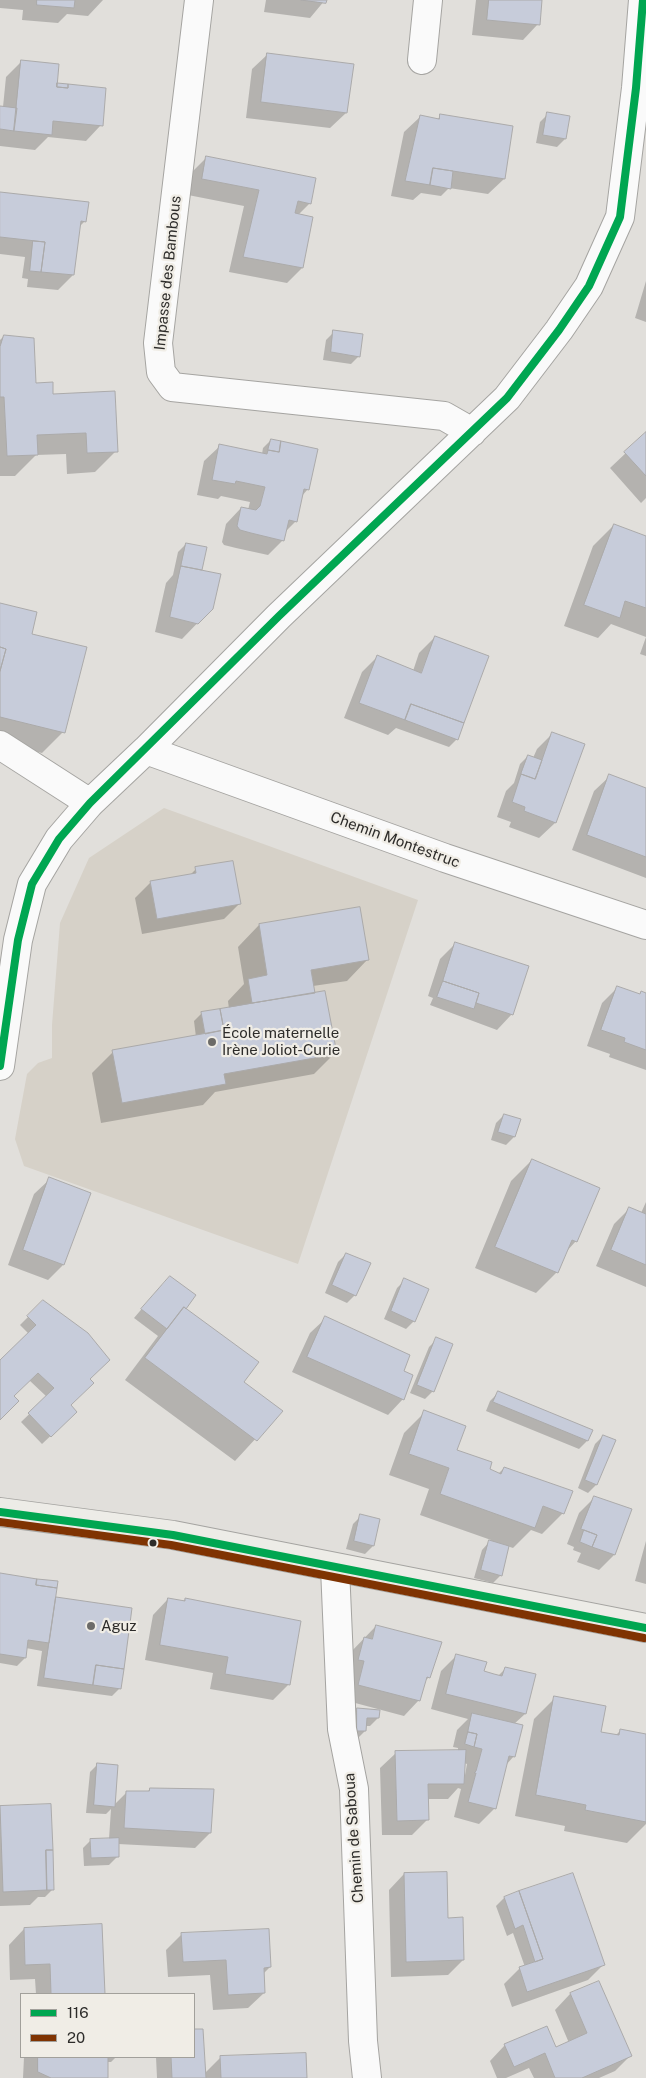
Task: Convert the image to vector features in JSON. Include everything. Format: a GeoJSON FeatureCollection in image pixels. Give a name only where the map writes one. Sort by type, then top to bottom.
{"type":"FeatureCollection","features":[{"type":"Feature","properties":{"kind":"street","name":"Impasse des Bambous"},"geometry":{"type":"LineString","coordinates":[[199,0],[158,342],[161,372],[172,386],[444,416],[472,432]]}},
{"type":"Feature","properties":{"kind":"street"},"geometry":{"type":"LineString","coordinates":[[422,60],[428,0]]}},
{"type":"Feature","properties":{"kind":"street"},"geometry":{"type":"LineString","coordinates":[[0,1066],[3,1034],[18,940],[32,884],[59,839],[90,803],[146,750],[279,616],[507,398],[559,330],[589,286],[620,217],[639,121],[643,0]]}},
{"type":"Feature","properties":{"kind":"street"},"geometry":{"type":"LineString","coordinates":[[0,745],[90,803]]}},
{"type":"Feature","properties":{"kind":"street","name":"Chemin Montestruc"},"geometry":{"type":"LineString","coordinates":[[146,750],[445,858],[646,925]]}},
{"type":"Feature","properties":{"kind":"street"},"geometry":{"type":"LineString","coordinates":[[0,1512],[173,1534],[335,1568],[646,1628]]}},
{"type":"Feature","properties":{"kind":"street","name":"Chemin de Saboua"},"geometry":{"type":"LineString","coordinates":[[335,1568],[342,1729],[354,1790],[363,2040],[367,2078]]}},
{"type":"Feature","properties":{"kind":"shaded area","name":"École maternelle Irène Joliot-Curie"},"geometry":{"type":"Polygon","coordinates":[[[164,808],[418,900],[298,1264],[24,1166],[15,1139],[27,1074],[38,1063],[52,1058],[52,1025],[60,923],[89,858],[164,808]]]}},
{"type":"Feature","properties":{"kind":"building"},"geometry":{"type":"Polygon","coordinates":[[[37,0],[75,0],[74,8],[37,5],[37,0]]]}},
{"type":"Feature","properties":{"kind":"building"},"geometry":{"type":"Polygon","coordinates":[[[301,0],[327,0],[326,3],[301,0]]]}},
{"type":"Feature","properties":{"kind":"building"},"geometry":{"type":"Polygon","coordinates":[[[489,0],[542,0],[540,25],[487,20],[489,0]]]}},
{"type":"Feature","properties":{"kind":"building"},"geometry":{"type":"Polygon","coordinates":[[[267,53],[354,64],[347,113],[261,102],[267,53]]]}},
{"type":"Feature","properties":{"kind":"building"},"geometry":{"type":"Polygon","coordinates":[[[21,60],[59,64],[57,87],[68,88],[68,84],[106,88],[103,126],[53,121],[52,135],[14,131],[21,60]]]}},
{"type":"Feature","properties":{"kind":"building"},"geometry":{"type":"Polygon","coordinates":[[[57,83],[68,84],[68,88],[57,87],[57,83]]]}},
{"type":"Feature","properties":{"kind":"building"},"geometry":{"type":"Polygon","coordinates":[[[0,106],[17,108],[14,131],[0,129],[0,106]]]}},
{"type":"Feature","properties":{"kind":"building"},"geometry":{"type":"Polygon","coordinates":[[[547,112],[570,116],[566,139],[543,135],[547,112]]]}},
{"type":"Feature","properties":{"kind":"building"},"geometry":{"type":"Polygon","coordinates":[[[440,114],[513,126],[505,179],[433,168],[430,185],[405,181],[420,115],[439,119],[440,114]]]}},
{"type":"Feature","properties":{"kind":"building"},"geometry":{"type":"Polygon","coordinates":[[[206,156],[316,178],[311,204],[298,201],[295,213],[313,217],[303,268],[243,257],[259,190],[202,179],[206,156]]]}},
{"type":"Feature","properties":{"kind":"building"},"geometry":{"type":"Polygon","coordinates":[[[433,168],[453,171],[451,189],[430,185],[433,168]]]}},
{"type":"Feature","properties":{"kind":"building"},"geometry":{"type":"Polygon","coordinates":[[[0,192],[89,202],[86,222],[81,221],[74,275],[41,272],[45,242],[0,237],[0,192]]]}},
{"type":"Feature","properties":{"kind":"building"},"geometry":{"type":"Polygon","coordinates":[[[33,241],[45,242],[41,272],[30,271],[33,241]]]}},
{"type":"Feature","properties":{"kind":"building"},"geometry":{"type":"Polygon","coordinates":[[[333,330],[363,334],[360,357],[331,352],[333,330]]]}},
{"type":"Feature","properties":{"kind":"building"},"geometry":{"type":"Polygon","coordinates":[[[4,335],[34,338],[36,383],[53,382],[53,394],[115,391],[118,452],[87,453],[86,433],[37,435],[38,455],[7,456],[4,397],[0,397],[0,347],[4,335]]]}},
{"type":"Feature","properties":{"kind":"building"},"geometry":{"type":"Polygon","coordinates":[[[646,432],[646,476],[624,452],[646,432]]]}},
{"type":"Feature","properties":{"kind":"building"},"geometry":{"type":"Polygon","coordinates":[[[271,439],[281,441],[279,452],[268,450],[271,439]]]}},
{"type":"Feature","properties":{"kind":"building"},"geometry":{"type":"Polygon","coordinates":[[[281,441],[318,449],[309,490],[304,489],[297,522],[289,520],[284,541],[240,530],[237,526],[241,507],[256,510],[260,506],[265,487],[236,481],[235,484],[212,480],[219,444],[267,454],[268,450],[279,452],[281,441]]]}},
{"type":"Feature","properties":{"kind":"building"},"geometry":{"type":"Polygon","coordinates":[[[614,524],[646,536],[646,608],[625,601],[620,618],[584,605],[614,524]]]}},
{"type":"Feature","properties":{"kind":"building"},"geometry":{"type":"Polygon","coordinates":[[[186,543],[207,547],[202,570],[181,566],[186,543]]]}},
{"type":"Feature","properties":{"kind":"building"},"geometry":{"type":"Polygon","coordinates":[[[181,566],[221,574],[213,609],[198,624],[170,617],[181,566]]]}},
{"type":"Feature","properties":{"kind":"building"},"geometry":{"type":"Polygon","coordinates":[[[0,603],[37,612],[32,634],[87,647],[65,733],[0,717],[0,671],[6,649],[0,647],[0,603]]]}},
{"type":"Feature","properties":{"kind":"building"},"geometry":{"type":"Polygon","coordinates":[[[435,636],[489,656],[464,723],[411,704],[405,720],[359,703],[377,655],[421,673],[435,636]]]}},
{"type":"Feature","properties":{"kind":"building"},"geometry":{"type":"Polygon","coordinates":[[[0,647],[6,649],[0,671],[0,647]]]}},
{"type":"Feature","properties":{"kind":"building"},"geometry":{"type":"Polygon","coordinates":[[[411,704],[464,723],[458,740],[405,720],[411,704]]]}},
{"type":"Feature","properties":{"kind":"building"},"geometry":{"type":"Polygon","coordinates":[[[552,732],[585,744],[556,823],[524,811],[525,807],[512,802],[521,774],[535,779],[552,732]]]}},
{"type":"Feature","properties":{"kind":"building"},"geometry":{"type":"Polygon","coordinates":[[[528,755],[542,760],[535,779],[521,774],[528,755]]]}},
{"type":"Feature","properties":{"kind":"building"},"geometry":{"type":"Polygon","coordinates":[[[609,774],[646,788],[646,857],[587,835],[609,774]]]}},
{"type":"Feature","properties":{"kind":"building"},"geometry":{"type":"Polygon","coordinates":[[[233,861],[241,904],[157,919],[150,881],[196,873],[195,867],[233,861]]]}},
{"type":"Feature","properties":{"kind":"building"},"geometry":{"type":"Polygon","coordinates":[[[360,907],[369,960],[311,970],[315,993],[252,1003],[248,979],[267,975],[259,924],[360,907]]]}},
{"type":"Feature","properties":{"kind":"building"},"geometry":{"type":"Polygon","coordinates":[[[455,942],[529,966],[513,1015],[476,1003],[479,993],[443,981],[455,942]]]}},
{"type":"Feature","properties":{"kind":"building"},"geometry":{"type":"Polygon","coordinates":[[[443,981],[479,993],[474,1009],[437,997],[443,981]]]}},
{"type":"Feature","properties":{"kind":"building"},"geometry":{"type":"Polygon","coordinates":[[[617,986],[640,994],[641,991],[646,993],[646,1050],[624,1042],[625,1038],[601,1030],[617,986]]]}},
{"type":"Feature","properties":{"kind":"building"},"geometry":{"type":"Polygon","coordinates":[[[325,991],[337,1054],[224,1074],[226,1084],[122,1103],[112,1050],[224,1030],[220,1009],[325,991]]]}},
{"type":"Feature","properties":{"kind":"building"},"geometry":{"type":"Polygon","coordinates":[[[220,1009],[224,1030],[205,1034],[201,1012],[220,1009]]]}},
{"type":"Feature","properties":{"kind":"building"},"geometry":{"type":"Polygon","coordinates":[[[504,1114],[521,1119],[515,1137],[498,1132],[504,1114]]]}},
{"type":"Feature","properties":{"kind":"building"},"geometry":{"type":"Polygon","coordinates":[[[532,1159],[600,1188],[577,1242],[572,1240],[558,1273],[495,1247],[532,1159]]]}},
{"type":"Feature","properties":{"kind":"building"},"geometry":{"type":"Polygon","coordinates":[[[49,1177],[91,1193],[64,1265],[23,1250],[49,1177]]]}},
{"type":"Feature","properties":{"kind":"building"},"geometry":{"type":"Polygon","coordinates":[[[629,1207],[646,1214],[646,1265],[611,1250],[629,1207]]]}},
{"type":"Feature","properties":{"kind":"building"},"geometry":{"type":"Polygon","coordinates":[[[346,1253],[371,1263],[356,1296],[332,1285],[346,1253]]]}},
{"type":"Feature","properties":{"kind":"building"},"geometry":{"type":"Polygon","coordinates":[[[170,1276],[196,1295],[167,1329],[141,1309],[170,1276]]]}},
{"type":"Feature","properties":{"kind":"building"},"geometry":{"type":"Polygon","coordinates":[[[404,1278],[429,1289],[415,1322],[391,1311],[404,1278]]]}},
{"type":"Feature","properties":{"kind":"building"},"geometry":{"type":"Polygon","coordinates":[[[43,1300],[88,1333],[110,1360],[90,1379],[94,1383],[71,1405],[77,1412],[51,1437],[28,1413],[54,1388],[38,1373],[14,1396],[19,1401],[0,1420],[0,1360],[36,1325],[27,1316],[43,1300]]]}},
{"type":"Feature","properties":{"kind":"building"},"geometry":{"type":"Polygon","coordinates":[[[184,1307],[259,1362],[244,1382],[283,1411],[257,1441],[145,1358],[184,1307]]]}},
{"type":"Feature","properties":{"kind":"building"},"geometry":{"type":"Polygon","coordinates":[[[325,1316],[410,1355],[404,1371],[413,1375],[404,1400],[307,1357],[325,1316]]]}},
{"type":"Feature","properties":{"kind":"building"},"geometry":{"type":"Polygon","coordinates":[[[436,1337],[453,1344],[434,1392],[417,1385],[436,1337]]]}},
{"type":"Feature","properties":{"kind":"building"},"geometry":{"type":"Polygon","coordinates":[[[498,1391],[593,1430],[588,1441],[493,1402],[498,1391]]]}},
{"type":"Feature","properties":{"kind":"building"},"geometry":{"type":"Polygon","coordinates":[[[424,1410],[466,1426],[457,1450],[492,1462],[490,1469],[501,1474],[504,1467],[573,1491],[564,1514],[543,1506],[535,1528],[440,1494],[449,1468],[409,1454],[424,1410]]]}},
{"type":"Feature","properties":{"kind":"building"},"geometry":{"type":"Polygon","coordinates":[[[603,1435],[616,1440],[597,1485],[585,1480],[603,1435]]]}},
{"type":"Feature","properties":{"kind":"building"},"geometry":{"type":"Polygon","coordinates":[[[594,1496],[632,1509],[615,1555],[592,1547],[597,1535],[581,1529],[594,1496]]]}},
{"type":"Feature","properties":{"kind":"building"},"geometry":{"type":"Polygon","coordinates":[[[360,1514],[380,1519],[374,1546],[354,1541],[360,1514]]]}},
{"type":"Feature","properties":{"kind":"building"},"geometry":{"type":"Polygon","coordinates":[[[584,1530],[597,1535],[592,1547],[580,1542],[584,1530]]]}},
{"type":"Feature","properties":{"kind":"building"},"geometry":{"type":"Polygon","coordinates":[[[489,1540],[509,1546],[502,1576],[481,1570],[489,1540]]]}},
{"type":"Feature","properties":{"kind":"building"},"geometry":{"type":"Polygon","coordinates":[[[0,1573],[37,1579],[36,1585],[57,1588],[49,1643],[28,1640],[26,1658],[0,1654],[0,1573]]]}},
{"type":"Feature","properties":{"kind":"building"},"geometry":{"type":"Polygon","coordinates":[[[37,1579],[58,1581],[57,1588],[36,1585],[37,1579]]]}},
{"type":"Feature","properties":{"kind":"building","name":"Aguz"},"geometry":{"type":"Polygon","coordinates":[[[56,1597],[132,1608],[124,1669],[96,1665],[93,1685],[44,1678],[56,1597]]]}},
{"type":"Feature","properties":{"kind":"building"},"geometry":{"type":"Polygon","coordinates":[[[168,1598],[185,1601],[185,1598],[301,1621],[290,1685],[225,1674],[228,1657],[160,1645],[168,1598]]]}},
{"type":"Feature","properties":{"kind":"building"},"geometry":{"type":"Polygon","coordinates":[[[376,1625],[442,1642],[430,1678],[427,1677],[420,1701],[358,1685],[364,1661],[358,1660],[364,1637],[372,1639],[376,1625]]]}},
{"type":"Feature","properties":{"kind":"building"},"geometry":{"type":"Polygon","coordinates":[[[456,1654],[487,1662],[484,1671],[502,1676],[505,1667],[536,1674],[526,1714],[446,1694],[456,1654]]]}},
{"type":"Feature","properties":{"kind":"building"},"geometry":{"type":"Polygon","coordinates":[[[96,1665],[124,1669],[121,1689],[93,1685],[96,1665]]]}},
{"type":"Feature","properties":{"kind":"building"},"geometry":{"type":"Polygon","coordinates":[[[554,1696],[606,1706],[601,1732],[619,1735],[620,1729],[646,1734],[646,1822],[585,1810],[586,1805],[536,1795],[554,1696]]]}},
{"type":"Feature","properties":{"kind":"building"},"geometry":{"type":"Polygon","coordinates":[[[357,1708],[380,1710],[379,1718],[367,1718],[366,1731],[357,1731],[357,1708]]]}},
{"type":"Feature","properties":{"kind":"building"},"geometry":{"type":"Polygon","coordinates":[[[472,1713],[523,1725],[515,1757],[509,1756],[496,1809],[468,1802],[476,1773],[474,1773],[482,1749],[474,1747],[477,1734],[468,1732],[472,1713]]]}},
{"type":"Feature","properties":{"kind":"building"},"geometry":{"type":"Polygon","coordinates":[[[468,1732],[477,1734],[474,1747],[465,1744],[468,1732]]]}},
{"type":"Feature","properties":{"kind":"building"},"geometry":{"type":"Polygon","coordinates":[[[466,1750],[464,1784],[428,1784],[429,1820],[397,1821],[395,1751],[466,1750]]]}},
{"type":"Feature","properties":{"kind":"building"},"geometry":{"type":"Polygon","coordinates":[[[97,1763],[118,1765],[115,1807],[94,1805],[97,1763]]]}},
{"type":"Feature","properties":{"kind":"building"},"geometry":{"type":"Polygon","coordinates":[[[150,1788],[214,1789],[211,1833],[124,1828],[126,1791],[149,1791],[150,1788]]]}},
{"type":"Feature","properties":{"kind":"building"},"geometry":{"type":"Polygon","coordinates":[[[51,1804],[53,1850],[46,1850],[47,1890],[3,1892],[0,1806],[51,1804]]]}},
{"type":"Feature","properties":{"kind":"building"},"geometry":{"type":"Polygon","coordinates":[[[119,1838],[119,1857],[91,1858],[90,1839],[119,1838]]]}},
{"type":"Feature","properties":{"kind":"building"},"geometry":{"type":"Polygon","coordinates":[[[46,1850],[53,1850],[54,1890],[47,1890],[46,1850]]]}},
{"type":"Feature","properties":{"kind":"building"},"geometry":{"type":"Polygon","coordinates":[[[447,1872],[448,1918],[463,1917],[464,1960],[406,1962],[404,1873],[447,1872]]]}},
{"type":"Feature","properties":{"kind":"building"},"geometry":{"type":"Polygon","coordinates":[[[573,1873],[605,1965],[527,1992],[519,1967],[543,1959],[519,1891],[573,1873]]]}},
{"type":"Feature","properties":{"kind":"building"},"geometry":{"type":"Polygon","coordinates":[[[519,1891],[543,1959],[535,1962],[523,1925],[515,1929],[504,1897],[519,1891]]]}},
{"type":"Feature","properties":{"kind":"building"},"geometry":{"type":"Polygon","coordinates":[[[102,1924],[105,1993],[51,1993],[50,1964],[25,1965],[24,1928],[102,1924]]]}},
{"type":"Feature","properties":{"kind":"building"},"geometry":{"type":"Polygon","coordinates":[[[269,1929],[271,1967],[264,1968],[265,1993],[228,1995],[226,1960],[183,1962],[181,1933],[269,1929]]]}},
{"type":"Feature","properties":{"kind":"building"},"geometry":{"type":"Polygon","coordinates":[[[599,1981],[632,2056],[582,2078],[555,2078],[545,2053],[514,2067],[504,2044],[547,2026],[556,2047],[587,2033],[570,1993],[599,1981]]]}},
{"type":"Feature","properties":{"kind":"building"},"geometry":{"type":"Polygon","coordinates":[[[195,2029],[203,2029],[206,2078],[172,2078],[171,2058],[195,2058],[195,2029]]]}},
{"type":"Feature","properties":{"kind":"building"},"geometry":{"type":"Polygon","coordinates":[[[306,2053],[307,2078],[221,2078],[220,2056],[306,2053]]]}},
{"type":"Feature","properties":{"kind":"building"},"geometry":{"type":"Polygon","coordinates":[[[38,2058],[108,2058],[108,2078],[51,2078],[38,2072],[38,2058]]]}},
{"type":"Feature","properties":{"kind":"transit line","name":"116"},"geometry":{"type":"LineString","coordinates":[[0,1066],[18,940],[32,884],[59,839],[90,803],[279,616],[507,398],[559,330],[589,286],[620,217],[636,88],[643,0]]}},
{"type":"Feature","properties":{"kind":"transit line","name":"116"},"geometry":{"type":"LineString","coordinates":[[0,1512],[173,1535],[646,1628]]}},
{"type":"Feature","properties":{"kind":"transit line","name":"20"},"geometry":{"type":"LineString","coordinates":[[0,1522],[171,1545],[644,1638]]}},
{"type":"Feature","properties":{"kind":"place","name":"École maternelle Irène Joliot-Curie"},"geometry":{"type":"Point","coordinates":[212,1042]}},
{"type":"Feature","properties":{"kind":"place","name":"Aguz"},"geometry":{"type":"Point","coordinates":[91,1626]}}]}
